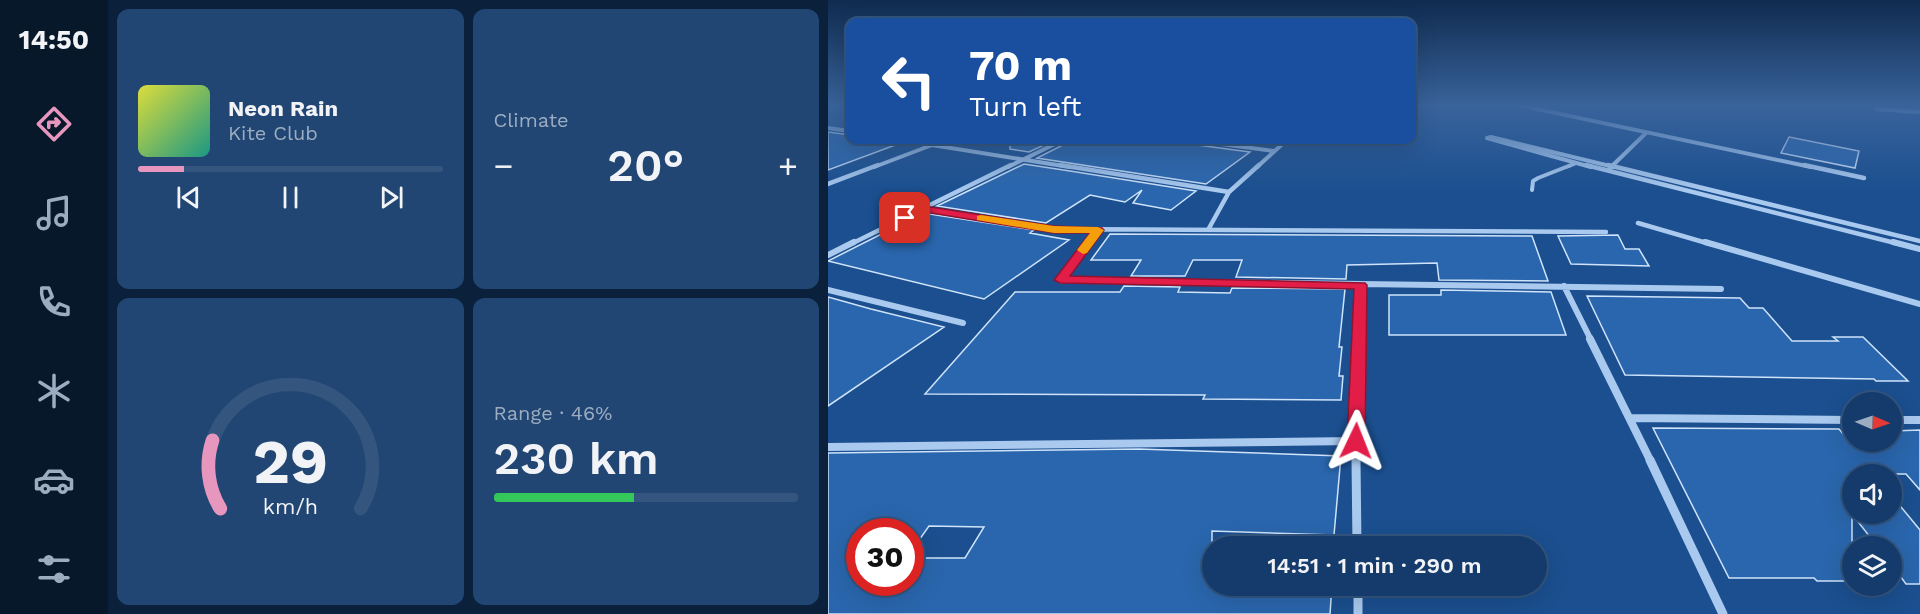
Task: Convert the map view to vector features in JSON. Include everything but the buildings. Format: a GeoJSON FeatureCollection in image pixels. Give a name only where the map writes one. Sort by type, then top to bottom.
{"type":"FeatureCollection","features":[{"type":"Feature","properties":{"kind":"street"},"geometry":{"type":"LineString","coordinates":[[1608,169],[1646,134]]}},
{"type":"Feature","properties":{"kind":"street"},"geometry":{"type":"LineString","coordinates":[[1650,134],[1864,178]]}},
{"type":"Feature","properties":{"kind":"street"},"geometry":{"type":"LineString","coordinates":[[1920,241],[1608,169],[1577,163],[1487,138],[1491,137],[1608,169],[1920,249]]}},
{"type":"Feature","properties":{"kind":"street"},"geometry":{"type":"LineString","coordinates":[[926,144],[1229,192]]}},
{"type":"Feature","properties":{"kind":"street"},"geometry":{"type":"LineString","coordinates":[[828,255],[1055,144]]}},
{"type":"Feature","properties":{"kind":"street"},"geometry":{"type":"LineString","coordinates":[[1221,144],[1274,151]]}},
{"type":"Feature","properties":{"kind":"street"},"geometry":{"type":"LineString","coordinates":[[1209,230],[1229,192],[1282,144]]}},
{"type":"Feature","properties":{"kind":"street"},"geometry":{"type":"LineString","coordinates":[[828,184],[932,145]]}},
{"type":"Feature","properties":{"kind":"street"},"geometry":{"type":"LineString","coordinates":[[924,209],[1054,229],[1606,232]]}},
{"type":"Feature","properties":{"kind":"street"},"geometry":{"type":"LineString","coordinates":[[1638,222],[1920,304]]}},
{"type":"Feature","properties":{"kind":"street"},"geometry":{"type":"LineString","coordinates":[[1098,230],[1060,280],[1721,289]]}},
{"type":"Feature","properties":{"kind":"street"},"geometry":{"type":"LineString","coordinates":[[1357,536],[1356,441],[1361,285]]}},
{"type":"Feature","properties":{"kind":"street"},"geometry":{"type":"LineString","coordinates":[[1564,286],[1724,614]]}},
{"type":"Feature","properties":{"kind":"street"},"geometry":{"type":"LineString","coordinates":[[828,290],[963,323]]}},
{"type":"Feature","properties":{"kind":"street"},"geometry":{"type":"LineString","coordinates":[[1630,418],[1842,420]]}},
{"type":"Feature","properties":{"kind":"street"},"geometry":{"type":"LineString","coordinates":[[1902,420],[1920,420]]}},
{"type":"Feature","properties":{"kind":"street"},"geometry":{"type":"LineString","coordinates":[[828,447],[1356,441]]}},
{"type":"Feature","properties":{"kind":"street"},"geometry":{"type":"LineString","coordinates":[[1358,596],[1358,614]]}},
{"type":"Feature","properties":{"kind":"lane"},"geometry":{"type":"LineString","coordinates":[[1532,190],[1533,182],[1541,175],[1577,163]]}},
{"type":"Feature","properties":{"kind":"slow traffic"},"geometry":{"type":"LineString","coordinates":[[981,218],[1054,229],[1098,230],[1083,250]]}},
{"type":"Feature","properties":{"kind":"route"},"geometry":{"type":"LineString","coordinates":[[905,218],[924,209],[1054,229],[1098,230],[1060,280],[1361,285],[1356,441]]}}]}
